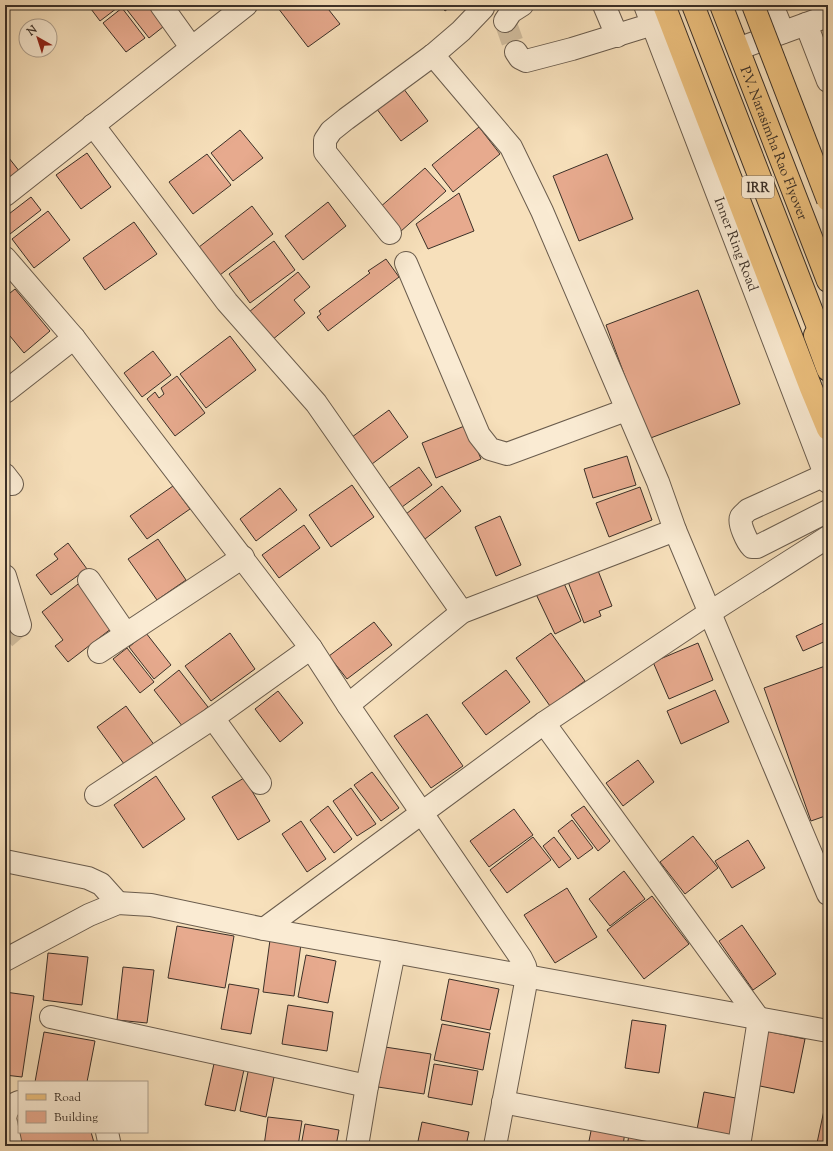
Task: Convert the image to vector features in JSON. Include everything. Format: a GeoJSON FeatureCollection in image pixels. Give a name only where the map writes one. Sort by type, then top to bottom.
{"type":"FeatureCollection","features":[{"type":"Feature","properties":{"kind":"main road"},"geometry":{"type":"LineString","coordinates":[[664,5],[828,429]]}},
{"type":"Feature","properties":{"kind":"main road","name":"IRR"},"geometry":{"type":"LineString","coordinates":[[687,5],[828,370]]}},
{"type":"Feature","properties":{"kind":"main road","name":"P.V. Narasimha Rao Flyover"},"geometry":{"type":"LineString","coordinates":[[693,5],[828,353]]}},
{"type":"Feature","properties":{"kind":"main road","name":"P.V. Narasimha Rao Flyover"},"geometry":{"type":"LineString","coordinates":[[721,5],[828,281]]}},
{"type":"Feature","properties":{"kind":"main road","name":"IRR"},"geometry":{"type":"LineString","coordinates":[[726,5],[828,267]]}},
{"type":"Feature","properties":{"kind":"main road"},"geometry":{"type":"LineString","coordinates":[[753,5],[828,200]]}},
{"type":"Feature","properties":{"kind":"street"},"geometry":{"type":"LineString","coordinates":[[161,5],[191,47]]}},
{"type":"Feature","properties":{"kind":"street"},"geometry":{"type":"LineString","coordinates":[[5,195],[246,5]]}},
{"type":"Feature","properties":{"kind":"street"},"geometry":{"type":"LineString","coordinates":[[390,233],[325,152],[325,140],[331,132],[346,119],[433,55],[461,31],[483,8],[483,5]]}},
{"type":"Feature","properties":{"kind":"street"},"geometry":{"type":"LineString","coordinates":[[505,21],[511,12],[522,5]]}},
{"type":"Feature","properties":{"kind":"street"},"geometry":{"type":"LineString","coordinates":[[604,5],[617,36]]}},
{"type":"Feature","properties":{"kind":"street"},"geometry":{"type":"LineString","coordinates":[[772,5],[783,32]]}},
{"type":"Feature","properties":{"kind":"street"},"geometry":{"type":"LineString","coordinates":[[516,52],[520,58],[526,61],[572,49],[617,36],[649,15]]}},
{"type":"Feature","properties":{"kind":"street","name":"Inner Ring Road"},"geometry":{"type":"LineString","coordinates":[[649,15],[826,479]]}},
{"type":"Feature","properties":{"kind":"street"},"geometry":{"type":"LineString","coordinates":[[743,47],[828,16]]}},
{"type":"Feature","properties":{"kind":"street"},"geometry":{"type":"LineString","coordinates":[[806,24],[828,81]]}},
{"type":"Feature","properties":{"kind":"street"},"geometry":{"type":"LineString","coordinates":[[433,55],[511,148],[542,211],[658,482],[675,530],[709,613],[828,894]]}},
{"type":"Feature","properties":{"kind":"street"},"geometry":{"type":"LineString","coordinates":[[93,125],[226,302],[316,403],[462,612]]}},
{"type":"Feature","properties":{"kind":"street"},"geometry":{"type":"LineString","coordinates":[[5,258],[74,338],[243,557],[311,648],[348,705],[521,958],[525,966],[527,977],[495,1146]]}},
{"type":"Feature","properties":{"kind":"street"},"geometry":{"type":"LineString","coordinates":[[406,263],[479,435],[490,449],[507,454],[626,410]]}},
{"type":"Feature","properties":{"kind":"street"},"geometry":{"type":"LineString","coordinates":[[5,392],[74,338]]}},
{"type":"Feature","properties":{"kind":"street"},"geometry":{"type":"LineString","coordinates":[[826,479],[748,510],[741,517],[740,523],[748,543],[752,547],[757,547],[828,510]]}},
{"type":"Feature","properties":{"kind":"street"},"geometry":{"type":"LineString","coordinates":[[348,705],[462,612],[675,530]]}},
{"type":"Feature","properties":{"kind":"street"},"geometry":{"type":"LineString","coordinates":[[264,929],[544,723],[709,613],[828,538]]}},
{"type":"Feature","properties":{"kind":"street"},"geometry":{"type":"LineString","coordinates":[[99,652],[243,557]]}},
{"type":"Feature","properties":{"kind":"street"},"geometry":{"type":"LineString","coordinates":[[5,576],[20,625]]}},
{"type":"Feature","properties":{"kind":"street"},"geometry":{"type":"LineString","coordinates":[[89,580],[126,634]]}},
{"type":"Feature","properties":{"kind":"street"},"geometry":{"type":"LineString","coordinates":[[96,795],[213,718],[311,648]]}},
{"type":"Feature","properties":{"kind":"street"},"geometry":{"type":"LineString","coordinates":[[213,718],[260,783]]}},
{"type":"Feature","properties":{"kind":"street"},"geometry":{"type":"LineString","coordinates":[[544,723],[759,1019],[738,1146]]}},
{"type":"Feature","properties":{"kind":"street"},"geometry":{"type":"LineString","coordinates":[[5,861],[88,878],[101,884],[118,903]]}},
{"type":"Feature","properties":{"kind":"street"},"geometry":{"type":"LineString","coordinates":[[5,960],[89,915],[118,903],[151,905],[264,929],[828,1031]]}},
{"type":"Feature","properties":{"kind":"street"},"geometry":{"type":"LineString","coordinates":[[357,1146],[367,1086],[394,952]]}},
{"type":"Feature","properties":{"kind":"street"},"geometry":{"type":"LineString","coordinates":[[51,1017],[367,1086]]}},
{"type":"Feature","properties":{"kind":"street"},"geometry":{"type":"LineString","coordinates":[[8,1135],[5,1118],[8,1107],[18,1102]]}},
{"type":"Feature","properties":{"kind":"street"},"geometry":{"type":"LineString","coordinates":[[503,1102],[731,1146]]}},
{"type":"Feature","properties":{"kind":"street"},"geometry":{"type":"LineString","coordinates":[[107,1133],[110,1146]]}},
{"type":"Feature","properties":{"kind":"building"},"geometry":{"type":"Polygon","coordinates":[[[88,5],[121,5],[100,21],[88,5]]]}},
{"type":"Feature","properties":{"kind":"building"},"geometry":{"type":"Polygon","coordinates":[[[153,5],[168,23],[149,38],[124,6],[153,5]]]}},
{"type":"Feature","properties":{"kind":"building"},"geometry":{"type":"Polygon","coordinates":[[[282,5],[325,5],[340,24],[308,47],[278,8],[282,5]]]}},
{"type":"Feature","properties":{"kind":"building"},"geometry":{"type":"Polygon","coordinates":[[[441,5],[453,5],[445,11],[441,5]]]}},
{"type":"Feature","properties":{"kind":"building"},"geometry":{"type":"Polygon","coordinates":[[[122,8],[145,38],[126,52],[103,23],[122,8]]]}},
{"type":"Feature","properties":{"kind":"building"},"geometry":{"type":"Polygon","coordinates":[[[400,84],[428,121],[401,141],[373,104],[400,84]]]}},
{"type":"Feature","properties":{"kind":"building"},"geometry":{"type":"Polygon","coordinates":[[[479,127],[500,154],[453,192],[432,165],[479,127]]]}},
{"type":"Feature","properties":{"kind":"building"},"geometry":{"type":"Polygon","coordinates":[[[240,130],[263,158],[233,181],[211,153],[240,130]]]}},
{"type":"Feature","properties":{"kind":"building"},"geometry":{"type":"Polygon","coordinates":[[[5,153],[20,172],[5,184],[5,153]]]}},
{"type":"Feature","properties":{"kind":"building"},"geometry":{"type":"Polygon","coordinates":[[[87,153],[111,187],[81,209],[56,175],[87,153]]]}},
{"type":"Feature","properties":{"kind":"building"},"geometry":{"type":"Polygon","coordinates":[[[207,154],[231,185],[193,214],[169,182],[207,154]]]}},
{"type":"Feature","properties":{"kind":"building"},"geometry":{"type":"Polygon","coordinates":[[[607,154],[633,219],[579,241],[553,176],[607,154]]]}},
{"type":"Feature","properties":{"kind":"building"},"geometry":{"type":"Polygon","coordinates":[[[425,168],[446,191],[400,232],[379,208],[425,168]]]}},
{"type":"Feature","properties":{"kind":"building"},"geometry":{"type":"Polygon","coordinates":[[[459,193],[474,231],[428,249],[416,224],[459,193]]]}},
{"type":"Feature","properties":{"kind":"building"},"geometry":{"type":"Polygon","coordinates":[[[31,197],[41,210],[10,234],[5,228],[5,217],[31,197]]]}},
{"type":"Feature","properties":{"kind":"building"},"geometry":{"type":"Polygon","coordinates":[[[328,202],[346,226],[303,260],[285,236],[328,202]]]}},
{"type":"Feature","properties":{"kind":"building"},"geometry":{"type":"Polygon","coordinates":[[[252,206],[273,234],[220,275],[199,247],[252,206]]]}},
{"type":"Feature","properties":{"kind":"building"},"geometry":{"type":"Polygon","coordinates":[[[48,211],[70,240],[34,268],[12,239],[48,211]]]}},
{"type":"Feature","properties":{"kind":"building"},"geometry":{"type":"Polygon","coordinates":[[[134,222],[157,254],[105,290],[83,258],[134,222]]]}},
{"type":"Feature","properties":{"kind":"building"},"geometry":{"type":"Polygon","coordinates":[[[274,241],[295,270],[250,303],[229,274],[274,241]]]}},
{"type":"Feature","properties":{"kind":"building"},"geometry":{"type":"Polygon","coordinates":[[[386,259],[399,277],[328,331],[317,317],[321,314],[319,311],[370,273],[368,271],[386,259]]]}},
{"type":"Feature","properties":{"kind":"building"},"geometry":{"type":"Polygon","coordinates":[[[298,272],[310,287],[294,300],[305,313],[272,340],[249,312],[298,272]]]}},
{"type":"Feature","properties":{"kind":"building"},"geometry":{"type":"Polygon","coordinates":[[[15,289],[50,331],[24,353],[5,330],[5,297],[15,289]]]}},
{"type":"Feature","properties":{"kind":"building"},"geometry":{"type":"Polygon","coordinates":[[[698,290],[740,404],[648,439],[606,325],[698,290]]]}},
{"type":"Feature","properties":{"kind":"building"},"geometry":{"type":"Polygon","coordinates":[[[230,336],[256,370],[206,408],[180,374],[230,336]]]}},
{"type":"Feature","properties":{"kind":"building"},"geometry":{"type":"Polygon","coordinates":[[[153,351],[171,375],[142,397],[124,373],[153,351]]]}},
{"type":"Feature","properties":{"kind":"building"},"geometry":{"type":"Polygon","coordinates":[[[177,376],[205,413],[175,436],[147,399],[155,392],[159,398],[164,394],[161,388],[177,376]]]}},
{"type":"Feature","properties":{"kind":"building"},"geometry":{"type":"Polygon","coordinates":[[[389,410],[408,437],[372,464],[352,437],[389,410]]]}},
{"type":"Feature","properties":{"kind":"building"},"geometry":{"type":"Polygon","coordinates":[[[467,425],[481,459],[436,478],[422,443],[467,425]]]}},
{"type":"Feature","properties":{"kind":"building"},"geometry":{"type":"Polygon","coordinates":[[[627,456],[636,485],[593,498],[584,469],[627,456]]]}},
{"type":"Feature","properties":{"kind":"building"},"geometry":{"type":"Polygon","coordinates":[[[419,467],[432,485],[402,507],[389,488],[419,467]]]}},
{"type":"Feature","properties":{"kind":"building"},"geometry":{"type":"Polygon","coordinates":[[[352,485],[374,517],[331,547],[309,515],[352,485]]]}},
{"type":"Feature","properties":{"kind":"building"},"geometry":{"type":"Polygon","coordinates":[[[173,486],[190,509],[147,539],[130,516],[173,486]]]}},
{"type":"Feature","properties":{"kind":"building"},"geometry":{"type":"Polygon","coordinates":[[[442,486],[461,511],[425,539],[406,514],[442,486]]]}},
{"type":"Feature","properties":{"kind":"building"},"geometry":{"type":"Polygon","coordinates":[[[640,487],[652,520],[609,537],[596,503],[640,487]]]}},
{"type":"Feature","properties":{"kind":"building"},"geometry":{"type":"Polygon","coordinates":[[[280,488],[297,510],[256,541],[240,519],[280,488]]]}},
{"type":"Feature","properties":{"kind":"building"},"geometry":{"type":"Polygon","coordinates":[[[500,516],[521,565],[496,576],[475,527],[500,516]]]}},
{"type":"Feature","properties":{"kind":"building"},"geometry":{"type":"Polygon","coordinates":[[[304,525],[320,548],[279,578],[262,555],[304,525]]]}},
{"type":"Feature","properties":{"kind":"building"},"geometry":{"type":"Polygon","coordinates":[[[158,539],[186,580],[157,600],[128,559],[158,539]]]}},
{"type":"Feature","properties":{"kind":"building"},"geometry":{"type":"Polygon","coordinates":[[[68,543],[87,569],[51,595],[36,575],[58,559],[54,554],[68,543]]]}},
{"type":"Feature","properties":{"kind":"building"},"geometry":{"type":"Polygon","coordinates":[[[595,563],[612,606],[599,611],[601,616],[584,623],[565,574],[595,563]]]}},
{"type":"Feature","properties":{"kind":"building"},"geometry":{"type":"Polygon","coordinates":[[[562,579],[581,621],[555,634],[535,592],[562,579]]]}},
{"type":"Feature","properties":{"kind":"building"},"geometry":{"type":"Polygon","coordinates":[[[82,581],[116,625],[68,662],[55,646],[63,640],[42,612],[82,581]]]}},
{"type":"Feature","properties":{"kind":"building"},"geometry":{"type":"Polygon","coordinates":[[[828,621],[828,640],[803,651],[796,636],[828,621]]]}},
{"type":"Feature","properties":{"kind":"building"},"geometry":{"type":"Polygon","coordinates":[[[374,622],[392,645],[347,679],[329,656],[374,622]]]}},
{"type":"Feature","properties":{"kind":"building"},"geometry":{"type":"Polygon","coordinates":[[[146,633],[171,665],[154,679],[129,647],[146,633]]]}},
{"type":"Feature","properties":{"kind":"building"},"geometry":{"type":"Polygon","coordinates":[[[230,633],[255,669],[211,701],[185,666],[230,633]]]}},
{"type":"Feature","properties":{"kind":"building"},"geometry":{"type":"Polygon","coordinates":[[[551,633],[585,681],[550,706],[516,658],[551,633]]]}},
{"type":"Feature","properties":{"kind":"building"},"geometry":{"type":"Polygon","coordinates":[[[698,643],[713,680],[669,699],[653,662],[698,643]]]}},
{"type":"Feature","properties":{"kind":"building"},"geometry":{"type":"Polygon","coordinates":[[[127,648],[154,682],[140,693],[113,659],[127,648]]]}},
{"type":"Feature","properties":{"kind":"building"},"geometry":{"type":"Polygon","coordinates":[[[828,665],[828,815],[811,821],[764,688],[828,665]]]}},
{"type":"Feature","properties":{"kind":"building"},"geometry":{"type":"Polygon","coordinates":[[[179,670],[208,707],[183,727],[154,690],[179,670]]]}},
{"type":"Feature","properties":{"kind":"building"},"geometry":{"type":"Polygon","coordinates":[[[506,670],[530,702],[486,735],[462,703],[506,670]]]}},
{"type":"Feature","properties":{"kind":"building"},"geometry":{"type":"Polygon","coordinates":[[[715,690],[729,722],[681,744],[667,711],[715,690]]]}},
{"type":"Feature","properties":{"kind":"building"},"geometry":{"type":"Polygon","coordinates":[[[278,691],[303,723],[280,742],[255,709],[278,691]]]}},
{"type":"Feature","properties":{"kind":"building"},"geometry":{"type":"Polygon","coordinates":[[[126,706],[155,746],[127,768],[97,727],[126,706]]]}},
{"type":"Feature","properties":{"kind":"building"},"geometry":{"type":"Polygon","coordinates":[[[427,714],[463,766],[431,788],[394,736],[427,714]]]}},
{"type":"Feature","properties":{"kind":"building"},"geometry":{"type":"Polygon","coordinates":[[[638,760],[654,782],[623,806],[606,783],[638,760]]]}},
{"type":"Feature","properties":{"kind":"building"},"geometry":{"type":"Polygon","coordinates":[[[372,772],[399,808],[381,821],[354,785],[372,772]]]}},
{"type":"Feature","properties":{"kind":"building"},"geometry":{"type":"Polygon","coordinates":[[[156,776],[185,819],[143,848],[114,805],[156,776]]]}},
{"type":"Feature","properties":{"kind":"building"},"geometry":{"type":"Polygon","coordinates":[[[244,778],[270,821],[238,840],[212,797],[244,778]]]}},
{"type":"Feature","properties":{"kind":"building"},"geometry":{"type":"Polygon","coordinates":[[[351,788],[376,824],[357,836],[333,801],[351,788]]]}},
{"type":"Feature","properties":{"kind":"building"},"geometry":{"type":"Polygon","coordinates":[[[328,806],[352,839],[334,853],[310,820],[328,806]]]}},
{"type":"Feature","properties":{"kind":"building"},"geometry":{"type":"Polygon","coordinates":[[[584,806],[610,841],[598,851],[571,815],[584,806]]]}},
{"type":"Feature","properties":{"kind":"building"},"geometry":{"type":"Polygon","coordinates":[[[514,809],[533,835],[489,867],[470,841],[514,809]]]}},
{"type":"Feature","properties":{"kind":"building"},"geometry":{"type":"Polygon","coordinates":[[[572,820],[593,848],[578,859],[558,831],[572,820]]]}},
{"type":"Feature","properties":{"kind":"building"},"geometry":{"type":"Polygon","coordinates":[[[301,821],[326,859],[307,872],[282,834],[301,821]]]}},
{"type":"Feature","properties":{"kind":"building"},"geometry":{"type":"Polygon","coordinates":[[[693,836],[718,868],[685,894],[660,862],[693,836]]]}},
{"type":"Feature","properties":{"kind":"building"},"geometry":{"type":"Polygon","coordinates":[[[533,837],[551,860],[507,893],[490,870],[533,837]]]}},
{"type":"Feature","properties":{"kind":"building"},"geometry":{"type":"Polygon","coordinates":[[[554,837],[571,859],[559,868],[543,846],[554,837]]]}},
{"type":"Feature","properties":{"kind":"building"},"geometry":{"type":"Polygon","coordinates":[[[748,840],[765,868],[732,888],[715,861],[748,840]]]}},
{"type":"Feature","properties":{"kind":"building"},"geometry":{"type":"Polygon","coordinates":[[[624,871],[645,899],[610,926],[589,899],[624,871]]]}},
{"type":"Feature","properties":{"kind":"building"},"geometry":{"type":"Polygon","coordinates":[[[567,888],[597,937],[555,963],[524,915],[567,888]]]}},
{"type":"Feature","properties":{"kind":"building"},"geometry":{"type":"Polygon","coordinates":[[[652,896],[689,944],[644,979],[607,930],[652,896]]]}},
{"type":"Feature","properties":{"kind":"building"},"geometry":{"type":"Polygon","coordinates":[[[742,925],[776,974],[753,990],[719,941],[742,925]]]}},
{"type":"Feature","properties":{"kind":"building"},"geometry":{"type":"Polygon","coordinates":[[[177,926],[234,936],[225,988],[168,978],[177,926]]]}},
{"type":"Feature","properties":{"kind":"building"},"geometry":{"type":"Polygon","coordinates":[[[270,940],[301,944],[294,996],[263,992],[270,940]]]}},
{"type":"Feature","properties":{"kind":"building"},"geometry":{"type":"Polygon","coordinates":[[[48,953],[88,957],[82,1005],[43,1000],[48,953]]]}},
{"type":"Feature","properties":{"kind":"building"},"geometry":{"type":"Polygon","coordinates":[[[306,955],[336,961],[328,1003],[298,997],[306,955]]]}},
{"type":"Feature","properties":{"kind":"building"},"geometry":{"type":"Polygon","coordinates":[[[123,967],[154,970],[147,1023],[117,1020],[123,967]]]}},
{"type":"Feature","properties":{"kind":"building"},"geometry":{"type":"Polygon","coordinates":[[[449,979],[499,989],[490,1030],[441,1020],[449,979]]]}},
{"type":"Feature","properties":{"kind":"building"},"geometry":{"type":"Polygon","coordinates":[[[229,984],[259,989],[251,1034],[221,1029],[229,984]]]}},
{"type":"Feature","properties":{"kind":"building"},"geometry":{"type":"Polygon","coordinates":[[[5,992],[34,996],[22,1077],[5,1075],[5,992]]]}},
{"type":"Feature","properties":{"kind":"building"},"geometry":{"type":"Polygon","coordinates":[[[288,1005],[333,1012],[327,1051],[282,1044],[288,1005]]]}},
{"type":"Feature","properties":{"kind":"building"},"geometry":{"type":"Polygon","coordinates":[[[632,1020],[666,1025],[659,1073],[625,1068],[632,1020]]]}},
{"type":"Feature","properties":{"kind":"building"},"geometry":{"type":"Polygon","coordinates":[[[442,1024],[490,1033],[483,1070],[434,1060],[442,1024]]]}},
{"type":"Feature","properties":{"kind":"building"},"geometry":{"type":"Polygon","coordinates":[[[766,1031],[805,1039],[794,1093],[755,1085],[766,1031]]]}},
{"type":"Feature","properties":{"kind":"building"},"geometry":{"type":"Polygon","coordinates":[[[44,1032],[95,1041],[87,1081],[35,1081],[44,1032]]]}},
{"type":"Feature","properties":{"kind":"building"},"geometry":{"type":"Polygon","coordinates":[[[385,1047],[431,1054],[424,1094],[378,1087],[385,1047]]]}},
{"type":"Feature","properties":{"kind":"building"},"geometry":{"type":"Polygon","coordinates":[[[215,1059],[245,1065],[235,1111],[205,1105],[215,1059]]]}},
{"type":"Feature","properties":{"kind":"building"},"geometry":{"type":"Polygon","coordinates":[[[434,1064],[478,1071],[472,1105],[428,1097],[434,1064]]]}},
{"type":"Feature","properties":{"kind":"building"},"geometry":{"type":"Polygon","coordinates":[[[249,1067],[275,1072],[266,1117],[240,1111],[249,1067]]]}},
{"type":"Feature","properties":{"kind":"building"},"geometry":{"type":"Polygon","coordinates":[[[704,1092],[741,1099],[732,1142],[696,1135],[704,1092]]]}},
{"type":"Feature","properties":{"kind":"building"},"geometry":{"type":"Polygon","coordinates":[[[826,1101],[828,1102],[828,1145],[817,1143],[826,1101]]]}},
{"type":"Feature","properties":{"kind":"building"},"geometry":{"type":"Polygon","coordinates":[[[268,1117],[302,1121],[298,1146],[264,1146],[268,1117]]]}},
{"type":"Feature","properties":{"kind":"building"},"geometry":{"type":"Polygon","coordinates":[[[18,1120],[18,1133],[91,1133],[95,1146],[16,1146],[11,1121],[17,1122],[18,1120]]]}},
{"type":"Feature","properties":{"kind":"building"},"geometry":{"type":"Polygon","coordinates":[[[422,1122],[469,1132],[466,1146],[417,1146],[422,1122]]]}},
{"type":"Feature","properties":{"kind":"building"},"geometry":{"type":"Polygon","coordinates":[[[305,1124],[339,1130],[336,1146],[301,1146],[305,1124]]]}},
{"type":"Feature","properties":{"kind":"building"},"geometry":{"type":"Polygon","coordinates":[[[592,1126],[625,1131],[623,1146],[588,1146],[592,1126]]]}},
{"type":"Feature","properties":{"kind":"building"},"geometry":{"type":"Polygon","coordinates":[[[629,1135],[657,1140],[656,1146],[627,1146],[629,1135]]]}},
{"type":"Feature","properties":{"kind":"tunnel"},"geometry":{"type":"LineString","coordinates":[[505,21],[516,52]]}},
{"type":"Feature","properties":{"kind":"tunnel"},"geometry":{"type":"LineString","coordinates":[[5,638],[20,625]]}}]}
